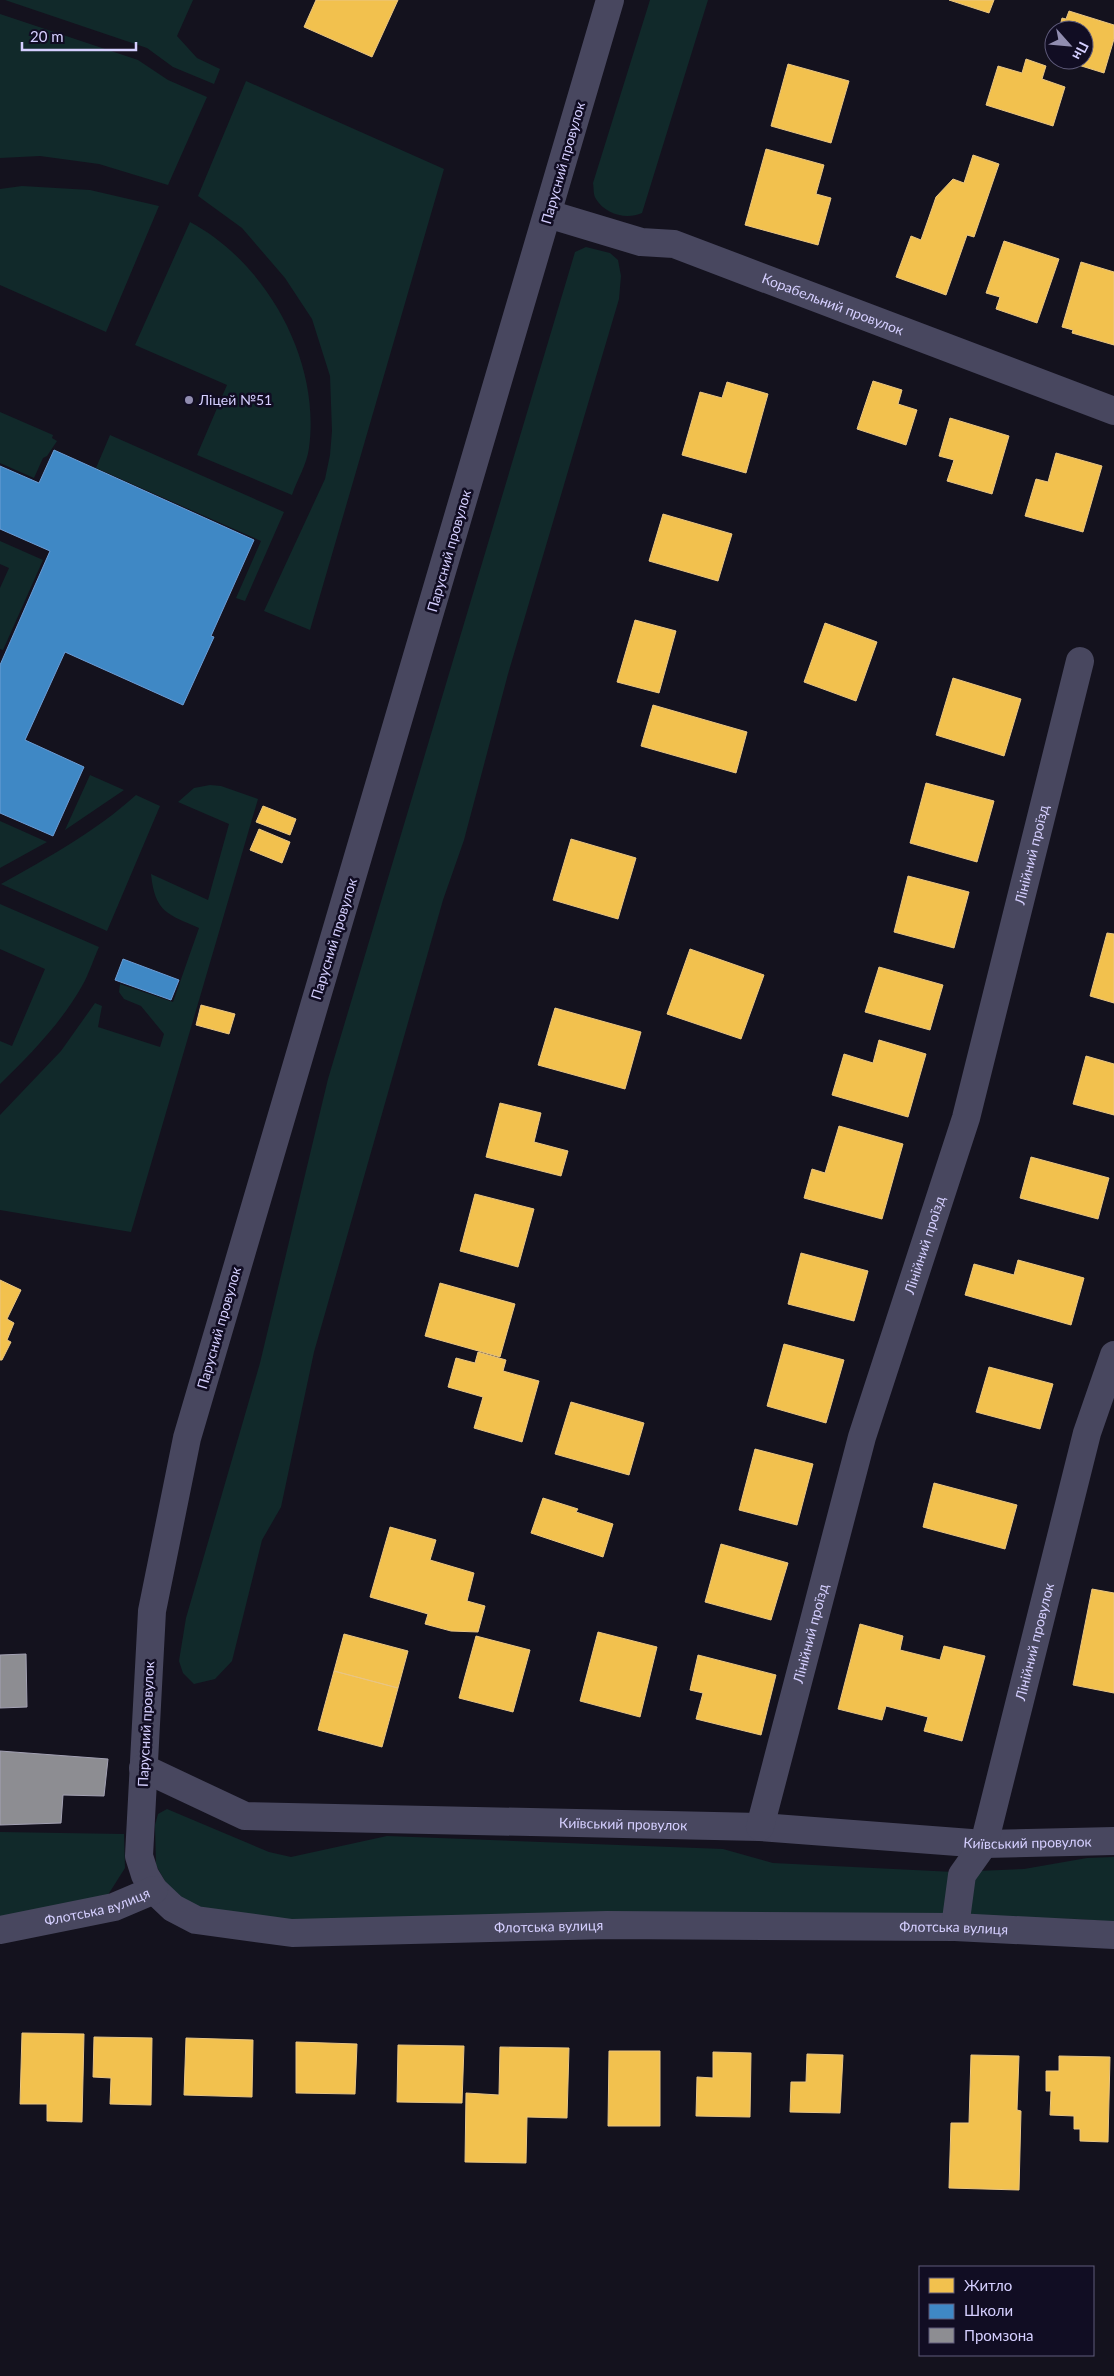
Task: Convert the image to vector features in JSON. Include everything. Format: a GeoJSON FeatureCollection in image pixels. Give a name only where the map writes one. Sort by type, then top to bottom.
{"type":"FeatureCollection","features":[{"type":"Feature","properties":{"kind":"street","name":"Парусний провулок"},"geometry":{"type":"LineString","coordinates":[[154,1890],[145,1875],[139,1856],[152,1610],[187,1438],[610,0]]}},
{"type":"Feature","properties":{"kind":"street","name":"Корабельний провулок"},"geometry":{"type":"LineString","coordinates":[[548,214],[641,242],[674,244],[1114,410]]}},
{"type":"Feature","properties":{"kind":"street","name":"Лінійний проїзд"},"geometry":{"type":"LineString","coordinates":[[760,1827],[862,1437],[966,1118],[1080,661]]}},
{"type":"Feature","properties":{"kind":"street","name":"Лінійний провулок"},"geometry":{"type":"LineString","coordinates":[[955,1927],[962,1876],[984,1844],[1087,1433],[1114,1355]]}},
{"type":"Feature","properties":{"kind":"street","name":"Київський провулок"},"geometry":{"type":"LineString","coordinates":[[143,1768],[245,1816],[760,1827],[984,1844],[1114,1841]]}},
{"type":"Feature","properties":{"kind":"street","name":"Флотська вулиця"},"geometry":{"type":"LineString","coordinates":[[0,1930],[114,1907],[154,1890],[173,1908],[196,1920],[292,1933],[607,1926],[955,1927],[1114,1935]]}},
{"type":"Feature","properties":{"kind":"green space"},"geometry":{"type":"Polygon","coordinates":[[[5,0],[193,0],[177,36],[197,58],[220,69],[214,84],[173,67],[147,48],[5,0]]]}},
{"type":"Feature","properties":{"kind":"green space"},"geometry":{"type":"Polygon","coordinates":[[[650,0],[708,0],[642,213],[623,216],[610,212],[600,204],[594,196],[593,183],[650,0]]]}},
{"type":"Feature","properties":{"kind":"green space"},"geometry":{"type":"Polygon","coordinates":[[[0,14],[138,60],[168,80],[207,97],[168,185],[99,164],[40,156],[0,158],[0,14]]]}},
{"type":"Feature","properties":{"kind":"green space"},"geometry":{"type":"Polygon","coordinates":[[[246,81],[444,169],[310,630],[264,611],[325,479],[332,431],[330,376],[312,319],[285,278],[242,228],[198,196],[246,81]]]}},
{"type":"Feature","properties":{"kind":"green space"},"geometry":{"type":"Polygon","coordinates":[[[22,186],[90,190],[159,206],[106,332],[0,285],[0,189],[22,186]]]}},
{"type":"Feature","properties":{"kind":"green space"},"geometry":{"type":"Polygon","coordinates":[[[190,222],[218,240],[243,262],[265,289],[283,318],[297,349],[306,382],[310,415],[309,448],[292,495],[197,455],[227,385],[135,345],[190,222]]]}},
{"type":"Feature","properties":{"kind":"green space"},"geometry":{"type":"Polygon","coordinates":[[[586,247],[610,253],[618,260],[621,276],[619,299],[508,674],[464,840],[443,900],[314,1352],[281,1507],[262,1540],[232,1661],[215,1679],[194,1684],[183,1673],[179,1661],[186,1618],[260,1363],[328,1079],[575,252],[586,247]]]}},
{"type":"Feature","properties":{"kind":"green space"},"geometry":{"type":"Polygon","coordinates":[[[0,412],[53,435],[52,438],[57,441],[47,456],[43,458],[34,478],[0,463],[0,412]]]}},
{"type":"Feature","properties":{"kind":"green space"},"geometry":{"type":"Polygon","coordinates":[[[110,435],[284,512],[245,601],[236,598],[261,541],[96,468],[110,435]]]}},
{"type":"Feature","properties":{"kind":"green space"},"geometry":{"type":"Polygon","coordinates":[[[0,541],[43,560],[3,650],[0,649],[0,588],[9,568],[0,564],[0,541]]]}},
{"type":"Feature","properties":{"kind":"green space"},"geometry":{"type":"Polygon","coordinates":[[[90,775],[124,790],[65,830],[90,775]]]}},
{"type":"Feature","properties":{"kind":"green space"},"geometry":{"type":"Polygon","coordinates":[[[210,785],[221,786],[258,799],[131,1232],[0,1210],[0,1115],[61,1051],[95,1003],[102,1006],[98,1027],[160,1047],[164,1034],[141,1006],[124,999],[119,992],[120,984],[173,1002],[199,928],[171,915],[160,905],[153,887],[151,874],[208,900],[229,824],[178,802],[194,788],[210,785]]]}},
{"type":"Feature","properties":{"kind":"green space"},"geometry":{"type":"Polygon","coordinates":[[[136,795],[160,806],[107,931],[1,884],[88,832],[136,795]]]}},
{"type":"Feature","properties":{"kind":"green space"},"geometry":{"type":"Polygon","coordinates":[[[0,821],[47,842],[0,868],[0,821]]]}},
{"type":"Feature","properties":{"kind":"green space"},"geometry":{"type":"Polygon","coordinates":[[[0,904],[99,947],[84,981],[65,1013],[34,1050],[0,1084],[0,1041],[12,1046],[45,969],[0,949],[0,904]]]}},
{"type":"Feature","properties":{"kind":"green space"},"geometry":{"type":"Polygon","coordinates":[[[167,1809],[269,1852],[291,1857],[387,1836],[723,1849],[773,1863],[954,1872],[1024,1869],[1087,1858],[1114,1857],[1114,1922],[1079,1919],[657,1913],[453,1922],[256,1919],[200,1910],[172,1894],[156,1865],[155,1825],[158,1814],[167,1809]]]}},
{"type":"Feature","properties":{"kind":"green space"},"geometry":{"type":"Polygon","coordinates":[[[0,1832],[124,1834],[125,1868],[106,1898],[0,1917],[0,1832]]]}},
{"type":"Feature","properties":{"kind":"building: Житло"},"geometry":{"type":"Polygon","coordinates":[[[316,0],[398,0],[372,57],[304,27],[316,0]]]}},
{"type":"Feature","properties":{"kind":"building: Житло"},"geometry":{"type":"Polygon","coordinates":[[[949,0],[994,0],[989,13],[949,0]]]}},
{"type":"Feature","properties":{"kind":"building: Житло"},"geometry":{"type":"Polygon","coordinates":[[[1069,11],[1114,25],[1114,39],[1104,73],[1094,70],[1094,20],[1062,20],[1062,18],[1066,19],[1069,11]]]}},
{"type":"Feature","properties":{"kind":"building: Житло"},"geometry":{"type":"Polygon","coordinates":[[[1026,59],[1044,65],[1042,79],[1065,87],[1053,126],[986,105],[998,66],[1022,73],[1026,59]]]}},
{"type":"Feature","properties":{"kind":"building: Житло"},"geometry":{"type":"Polygon","coordinates":[[[788,64],[849,81],[831,143],[771,126],[788,64]]]}},
{"type":"Feature","properties":{"kind":"building: Житло"},"geometry":{"type":"Polygon","coordinates":[[[766,149],[824,165],[816,194],[831,198],[818,245],[745,225],[766,149]]]}},
{"type":"Feature","properties":{"kind":"building: Житло"},"geometry":{"type":"Polygon","coordinates":[[[973,155],[999,164],[974,237],[967,235],[946,295],[896,277],[911,236],[921,240],[936,197],[953,179],[964,183],[973,155]]]}},
{"type":"Feature","properties":{"kind":"building: Житло"},"geometry":{"type":"Polygon","coordinates":[[[1004,241],[1059,259],[1037,323],[996,309],[1000,297],[986,293],[1004,241]]]}},
{"type":"Feature","properties":{"kind":"building: Житло"},"geometry":{"type":"Polygon","coordinates":[[[1081,262],[1114,272],[1114,345],[1072,333],[1073,330],[1062,327],[1081,262]]]}},
{"type":"Feature","properties":{"kind":"building: Житло"},"geometry":{"type":"Polygon","coordinates":[[[873,381],[902,390],[898,404],[917,410],[906,445],[857,429],[873,381]]]}},
{"type":"Feature","properties":{"kind":"building: Житло"},"geometry":{"type":"Polygon","coordinates":[[[727,382],[768,394],[746,473],[682,455],[700,392],[722,398],[727,382]]]}},
{"type":"Feature","properties":{"kind":"building: Житло"},"geometry":{"type":"Polygon","coordinates":[[[950,418],[1009,436],[992,494],[947,481],[954,460],[939,456],[950,418]]]}},
{"type":"Feature","properties":{"kind":"building: Житло"},"geometry":{"type":"Polygon","coordinates":[[[1056,453],[1102,466],[1083,532],[1025,516],[1036,479],[1048,482],[1056,453]]]}},
{"type":"Feature","properties":{"kind":"building: Житло"},"geometry":{"type":"Polygon","coordinates":[[[663,514],[732,534],[718,581],[649,561],[663,514]]]}},
{"type":"Feature","properties":{"kind":"building: Житло"},"geometry":{"type":"Polygon","coordinates":[[[635,620],[676,631],[659,693],[617,682],[635,620]]]}},
{"type":"Feature","properties":{"kind":"building: Житло"},"geometry":{"type":"Polygon","coordinates":[[[825,623],[877,642],[856,701],[804,682],[825,623]]]}},
{"type":"Feature","properties":{"kind":"building: Житло"},"geometry":{"type":"Polygon","coordinates":[[[953,678],[1021,699],[1004,756],[936,735],[953,678]]]}},
{"type":"Feature","properties":{"kind":"building: Житло"},"geometry":{"type":"Polygon","coordinates":[[[653,705],[747,732],[736,773],[641,746],[653,705]]]}},
{"type":"Feature","properties":{"kind":"building: Житло"},"geometry":{"type":"Polygon","coordinates":[[[926,783],[994,801],[977,862],[910,843],[926,783]]]}},
{"type":"Feature","properties":{"kind":"building: Житло"},"geometry":{"type":"Polygon","coordinates":[[[263,806],[296,819],[290,835],[256,822],[263,806]]]}},
{"type":"Feature","properties":{"kind":"building: Житло"},"geometry":{"type":"Polygon","coordinates":[[[259,829],[290,842],[282,863],[250,850],[259,829]]]}},
{"type":"Feature","properties":{"kind":"building: Житло"},"geometry":{"type":"Polygon","coordinates":[[[571,839],[636,858],[618,919],[553,900],[571,839]]]}},
{"type":"Feature","properties":{"kind":"building: Житло"},"geometry":{"type":"Polygon","coordinates":[[[908,876],[969,892],[954,948],[894,932],[908,876]]]}},
{"type":"Feature","properties":{"kind":"building: Житло"},"geometry":{"type":"Polygon","coordinates":[[[1107,933],[1114,934],[1114,1003],[1090,996],[1107,933]]]}},
{"type":"Feature","properties":{"kind":"building: Житло"},"geometry":{"type":"Polygon","coordinates":[[[690,949],[764,975],[741,1039],[667,1014],[690,949]]]}},
{"type":"Feature","properties":{"kind":"building: Житло"},"geometry":{"type":"Polygon","coordinates":[[[879,967],[943,985],[930,1030],[865,1012],[879,967]]]}},
{"type":"Feature","properties":{"kind":"building: Житло"},"geometry":{"type":"Polygon","coordinates":[[[201,1005],[235,1014],[229,1034],[196,1025],[201,1005]]]}},
{"type":"Feature","properties":{"kind":"building: Житло"},"geometry":{"type":"Polygon","coordinates":[[[555,1008],[641,1032],[625,1089],[538,1065],[555,1008]]]}},
{"type":"Feature","properties":{"kind":"building: Житло"},"geometry":{"type":"Polygon","coordinates":[[[879,1040],[926,1054],[908,1117],[832,1095],[844,1054],[873,1063],[879,1040]]]}},
{"type":"Feature","properties":{"kind":"building: Житло"},"geometry":{"type":"Polygon","coordinates":[[[1086,1056],[1114,1064],[1114,1115],[1073,1104],[1086,1056]]]}},
{"type":"Feature","properties":{"kind":"building: Житло"},"geometry":{"type":"Polygon","coordinates":[[[500,1103],[541,1113],[534,1142],[568,1151],[561,1176],[486,1157],[500,1103]]]}},
{"type":"Feature","properties":{"kind":"building: Житло"},"geometry":{"type":"Polygon","coordinates":[[[839,1126],[903,1144],[882,1219],[804,1198],[812,1169],[825,1173],[839,1126]]]}},
{"type":"Feature","properties":{"kind":"building: Житло"},"geometry":{"type":"Polygon","coordinates":[[[1031,1157],[1109,1178],[1098,1219],[1020,1198],[1031,1157]]]}},
{"type":"Feature","properties":{"kind":"building: Житло"},"geometry":{"type":"Polygon","coordinates":[[[475,1194],[534,1209],[518,1267],[460,1251],[475,1194]]]}},
{"type":"Feature","properties":{"kind":"building: Житло"},"geometry":{"type":"Polygon","coordinates":[[[801,1253],[868,1271],[854,1321],[788,1304],[801,1253]]]}},
{"type":"Feature","properties":{"kind":"building: Житло"},"geometry":{"type":"Polygon","coordinates":[[[1018,1260],[1084,1278],[1071,1325],[965,1295],[974,1264],[1014,1275],[1018,1260]]]}},
{"type":"Feature","properties":{"kind":"building: Житло"},"geometry":{"type":"Polygon","coordinates":[[[0,1280],[21,1290],[7,1319],[14,1323],[7,1340],[11,1342],[2,1360],[0,1360],[0,1280]]]}},
{"type":"Feature","properties":{"kind":"building: Житло"},"geometry":{"type":"Polygon","coordinates":[[[440,1283],[515,1304],[500,1357],[425,1336],[440,1283]]]}},
{"type":"Feature","properties":{"kind":"building: Житло"},"geometry":{"type":"Polygon","coordinates":[[[784,1344],[844,1360],[826,1423],[767,1406],[784,1344]]]}},
{"type":"Feature","properties":{"kind":"building: Житло"},"geometry":{"type":"Polygon","coordinates":[[[478,1352],[506,1360],[503,1371],[539,1381],[522,1442],[474,1428],[483,1397],[448,1387],[456,1358],[475,1363],[478,1352]]]}},
{"type":"Feature","properties":{"kind":"building: Житло"},"geometry":{"type":"Polygon","coordinates":[[[989,1367],[1053,1384],[1040,1429],[976,1412],[989,1367]]]}},
{"type":"Feature","properties":{"kind":"building: Житло"},"geometry":{"type":"Polygon","coordinates":[[[571,1402],[644,1423],[629,1475],[555,1454],[571,1402]]]}},
{"type":"Feature","properties":{"kind":"building: Житло"},"geometry":{"type":"Polygon","coordinates":[[[755,1449],[813,1464],[797,1525],[739,1510],[755,1449]]]}},
{"type":"Feature","properties":{"kind":"building: Житло"},"geometry":{"type":"Polygon","coordinates":[[[934,1483],[1017,1505],[1005,1549],[923,1527],[934,1483]]]}},
{"type":"Feature","properties":{"kind":"building: Житло"},"geometry":{"type":"Polygon","coordinates":[[[543,1498],[578,1509],[576,1512],[613,1524],[603,1557],[531,1533],[543,1498]]]}},
{"type":"Feature","properties":{"kind":"building: Житло"},"geometry":{"type":"Polygon","coordinates":[[[390,1527],[436,1540],[430,1560],[474,1573],[467,1601],[485,1606],[478,1632],[451,1631],[425,1624],[428,1614],[370,1597],[390,1527]]]}},
{"type":"Feature","properties":{"kind":"building: Житло"},"geometry":{"type":"Polygon","coordinates":[[[721,1544],[788,1563],[771,1620],[705,1602],[721,1544]]]}},
{"type":"Feature","properties":{"kind":"building: Житло"},"geometry":{"type":"Polygon","coordinates":[[[1092,1589],[1114,1593],[1114,1693],[1073,1685],[1092,1589]]]}},
{"type":"Feature","properties":{"kind":"building: Житло"},"geometry":{"type":"Polygon","coordinates":[[[860,1624],[903,1636],[900,1650],[940,1660],[944,1646],[985,1656],[962,1741],[924,1731],[928,1717],[886,1706],[882,1720],[838,1709],[860,1624]]]}},
{"type":"Feature","properties":{"kind":"building: Житло"},"geometry":{"type":"Polygon","coordinates":[[[598,1632],[657,1647],[640,1717],[580,1701],[598,1632]]]}},
{"type":"Feature","properties":{"kind":"building: Житло"},"geometry":{"type":"Polygon","coordinates":[[[344,1634],[408,1651],[398,1688],[334,1671],[344,1634]]]}},
{"type":"Feature","properties":{"kind":"building: Житло"},"geometry":{"type":"Polygon","coordinates":[[[476,1636],[530,1650],[513,1712],[459,1698],[476,1636]]]}},
{"type":"Feature","properties":{"kind":"building: Житло"},"geometry":{"type":"Polygon","coordinates":[[[698,1655],[776,1675],[761,1735],[696,1719],[703,1693],[690,1690],[698,1655]]]}},
{"type":"Feature","properties":{"kind":"building: Житло"},"geometry":{"type":"Polygon","coordinates":[[[334,1671],[398,1688],[382,1747],[318,1730],[334,1671]]]}},
{"type":"Feature","properties":{"kind":"building: Житло"},"geometry":{"type":"Polygon","coordinates":[[[22,2033],[84,2034],[82,2122],[47,2121],[47,2104],[20,2104],[22,2033]]]}},
{"type":"Feature","properties":{"kind":"building: Житло"},"geometry":{"type":"Polygon","coordinates":[[[94,2037],[152,2038],[151,2105],[110,2104],[111,2078],[93,2077],[94,2037]]]}},
{"type":"Feature","properties":{"kind":"building: Житло"},"geometry":{"type":"Polygon","coordinates":[[[186,2038],[253,2040],[252,2097],[184,2095],[186,2038]]]}},
{"type":"Feature","properties":{"kind":"building: Житло"},"geometry":{"type":"Polygon","coordinates":[[[296,2042],[357,2044],[355,2094],[296,2093],[296,2042]]]}},
{"type":"Feature","properties":{"kind":"building: Житло"},"geometry":{"type":"Polygon","coordinates":[[[398,2045],[464,2046],[462,2103],[397,2102],[398,2045]]]}},
{"type":"Feature","properties":{"kind":"building: Житло"},"geometry":{"type":"Polygon","coordinates":[[[500,2047],[569,2048],[567,2118],[527,2117],[526,2163],[465,2162],[466,2093],[499,2095],[500,2047]]]}},
{"type":"Feature","properties":{"kind":"building: Житло"},"geometry":{"type":"Polygon","coordinates":[[[609,2051],[660,2051],[660,2126],[608,2126],[609,2051]]]}},
{"type":"Feature","properties":{"kind":"building: Житло"},"geometry":{"type":"Polygon","coordinates":[[[713,2052],[751,2053],[750,2117],[696,2116],[697,2077],[713,2078],[713,2052]]]}},
{"type":"Feature","properties":{"kind":"building: Житло"},"geometry":{"type":"Polygon","coordinates":[[[807,2054],[843,2055],[840,2113],[790,2112],[791,2082],[806,2082],[807,2054]]]}},
{"type":"Feature","properties":{"kind":"building: Житло"},"geometry":{"type":"Polygon","coordinates":[[[971,2055],[1019,2056],[1017,2110],[1021,2111],[1019,2190],[949,2188],[951,2123],[969,2123],[971,2055]]]}},
{"type":"Feature","properties":{"kind":"building: Житло"},"geometry":{"type":"Polygon","coordinates":[[[1059,2056],[1110,2057],[1108,2142],[1080,2141],[1080,2129],[1074,2129],[1074,2116],[1050,2115],[1051,2091],[1046,2091],[1046,2071],[1059,2071],[1059,2056]]]}},
{"type":"Feature","properties":{"kind":"building: Школи"},"geometry":{"type":"Polygon","coordinates":[[[54,450],[254,540],[211,636],[214,637],[183,705],[65,652],[25,740],[84,767],[53,836],[0,813],[0,665],[50,551],[0,529],[0,466],[39,483],[54,450]]]}},
{"type":"Feature","properties":{"kind":"building: Школи"},"geometry":{"type":"Polygon","coordinates":[[[123,959],[179,980],[171,1000],[115,980],[123,959]]]}},
{"type":"Feature","properties":{"kind":"building: Промзона"},"geometry":{"type":"Polygon","coordinates":[[[26,1654],[27,1707],[0,1708],[0,1655],[26,1654]]]}},
{"type":"Feature","properties":{"kind":"building: Промзона"},"geometry":{"type":"Polygon","coordinates":[[[0,1751],[108,1759],[104,1796],[63,1795],[61,1823],[0,1825],[0,1751]]]}},
{"type":"Feature","properties":{"kind":"place","name":"Ліцей №51"},"geometry":{"type":"Point","coordinates":[189,400]}}]}
